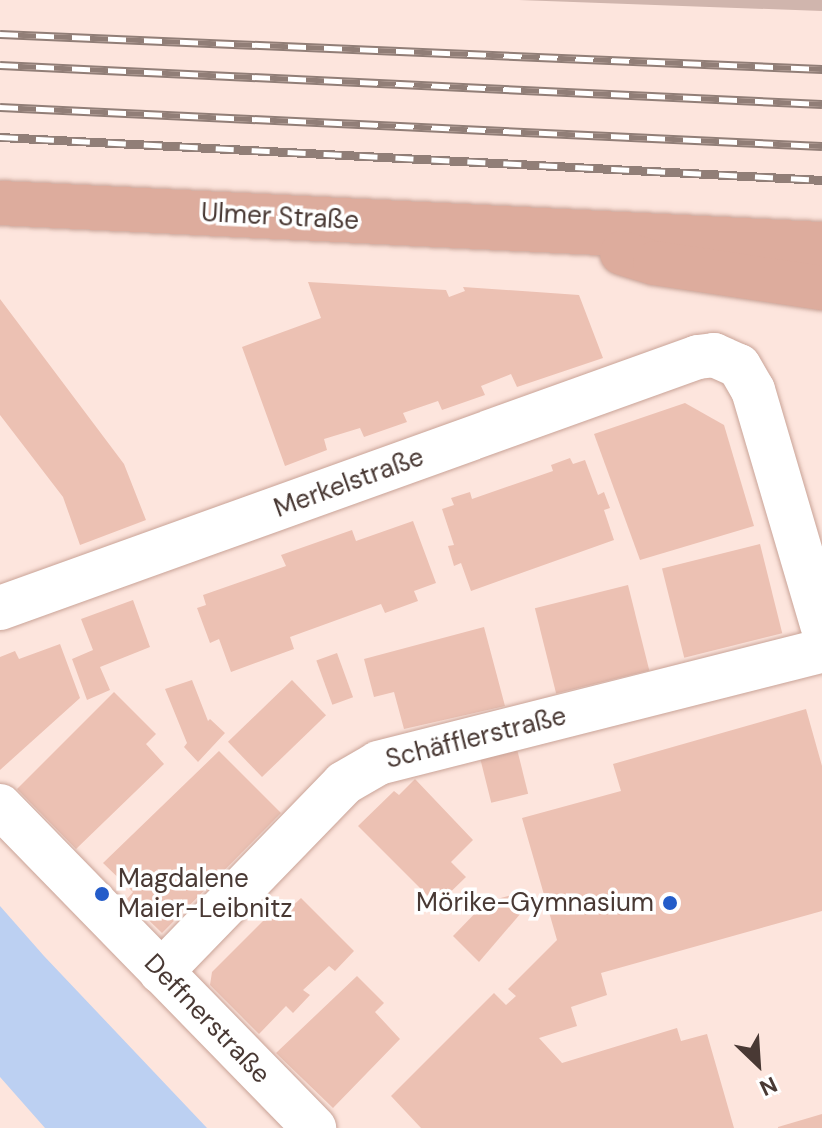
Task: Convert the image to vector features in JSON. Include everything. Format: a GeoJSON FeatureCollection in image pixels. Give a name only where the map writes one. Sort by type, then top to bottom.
{"type":"FeatureCollection","features":[{"type":"Feature","properties":{"kind":"main road","name":"Ulmer Straße"},"geometry":{"type":"LineString","coordinates":[[0,203],[822,244]]}},
{"type":"Feature","properties":{"kind":"main road","name":"Ulmer Straße"},"geometry":{"type":"LineString","coordinates":[[559,231],[655,263],[822,288]]}},
{"type":"Feature","properties":{"kind":"street","name":"Merkelstraße"},"geometry":{"type":"LineString","coordinates":[[0,608],[698,357],[727,358],[748,378],[822,625]]}},
{"type":"Feature","properties":{"kind":"street","name":"Schäfflerstraße"},"geometry":{"type":"LineString","coordinates":[[161,972],[344,783],[378,763],[822,651]]}},
{"type":"Feature","properties":{"kind":"street","name":"Deffnerstraße"},"geometry":{"type":"LineString","coordinates":[[0,806],[314,1128]]}},
{"type":"Feature","properties":{"kind":"shaded area"},"geometry":{"type":"Polygon","coordinates":[[[519,0],[822,0],[822,11],[519,0]]]}},
{"type":"Feature","properties":{"kind":"water"},"geometry":{"type":"Polygon","coordinates":[[[0,906],[207,1128],[45,1128],[0,1077],[0,906]]]}},
{"type":"Feature","properties":{"kind":"building"},"geometry":{"type":"Polygon","coordinates":[[[308,282],[446,290],[449,297],[465,291],[463,287],[579,295],[603,358],[517,387],[511,374],[481,386],[485,395],[442,410],[438,401],[403,413],[407,422],[364,437],[360,428],[324,439],[327,450],[285,466],[242,347],[321,318],[308,282]]]}},
{"type":"Feature","properties":{"kind":"building"},"geometry":{"type":"Polygon","coordinates":[[[0,299],[124,464],[146,520],[80,545],[63,497],[0,415],[0,299]]]}},
{"type":"Feature","properties":{"kind":"building"},"geometry":{"type":"Polygon","coordinates":[[[685,403],[724,425],[754,526],[640,560],[594,434],[685,403]]]}},
{"type":"Feature","properties":{"kind":"building"},"geometry":{"type":"Polygon","coordinates":[[[570,458],[573,464],[585,460],[598,495],[604,492],[610,508],[604,510],[614,540],[471,591],[461,563],[454,566],[448,546],[454,545],[442,509],[454,505],[451,498],[470,492],[472,499],[553,471],[551,465],[570,458]]]}},
{"type":"Feature","properties":{"kind":"building"},"geometry":{"type":"Polygon","coordinates":[[[413,521],[436,583],[414,591],[418,601],[385,613],[381,604],[290,637],[294,649],[231,672],[219,639],[210,643],[197,608],[206,605],[203,595],[286,566],[281,555],[352,530],[356,541],[413,521]]]}},
{"type":"Feature","properties":{"kind":"building"},"geometry":{"type":"Polygon","coordinates":[[[760,544],[782,633],[684,658],[662,568],[760,544]]]}},
{"type":"Feature","properties":{"kind":"building"},"geometry":{"type":"Polygon","coordinates":[[[628,585],[649,670],[556,694],[535,608],[628,585]]]}},
{"type":"Feature","properties":{"kind":"building"},"geometry":{"type":"Polygon","coordinates":[[[133,600],[150,647],[100,667],[110,690],[87,700],[72,659],[93,650],[81,619],[133,600]]]}},
{"type":"Feature","properties":{"kind":"building"},"geometry":{"type":"Polygon","coordinates":[[[484,627],[505,706],[404,729],[394,692],[374,697],[364,659],[484,627]]]}},
{"type":"Feature","properties":{"kind":"building"},"geometry":{"type":"Polygon","coordinates":[[[60,644],[80,698],[0,770],[0,657],[15,651],[19,659],[60,644]]]}},
{"type":"Feature","properties":{"kind":"building"},"geometry":{"type":"Polygon","coordinates":[[[337,653],[353,697],[332,705],[316,661],[337,653]]]}},
{"type":"Feature","properties":{"kind":"building"},"geometry":{"type":"Polygon","coordinates":[[[192,680],[208,721],[210,719],[225,733],[198,762],[184,747],[187,743],[165,689],[192,680]]]}},
{"type":"Feature","properties":{"kind":"building"},"geometry":{"type":"Polygon","coordinates":[[[292,680],[326,715],[262,777],[228,742],[292,680]]]}},
{"type":"Feature","properties":{"kind":"building"},"geometry":{"type":"Polygon","coordinates":[[[114,692],[156,734],[146,744],[164,764],[76,849],[17,789],[114,692]]]}},
{"type":"Feature","properties":{"kind":"building","name":"Mörike-Gymnasium"},"geometry":{"type":"Polygon","coordinates":[[[806,709],[822,766],[822,911],[601,973],[607,995],[571,1007],[577,1026],[539,1038],[562,1063],[677,1028],[681,1041],[707,1034],[734,1128],[421,1128],[391,1096],[494,993],[506,1005],[516,996],[508,989],[557,940],[522,818],[621,791],[613,764],[806,709]]]}},
{"type":"Feature","properties":{"kind":"building"},"geometry":{"type":"Polygon","coordinates":[[[517,749],[528,794],[491,803],[480,758],[517,749]]]}},
{"type":"Feature","properties":{"kind":"building"},"geometry":{"type":"Polygon","coordinates":[[[219,751],[281,813],[162,933],[127,899],[133,892],[103,863],[219,751]]]}},
{"type":"Feature","properties":{"kind":"building"},"geometry":{"type":"Polygon","coordinates":[[[415,779],[473,840],[451,862],[466,877],[437,905],[358,826],[394,791],[399,795],[415,779]]]}},
{"type":"Feature","properties":{"kind":"building"},"geometry":{"type":"Polygon","coordinates":[[[515,894],[521,913],[479,962],[453,936],[486,902],[515,894]]]}},
{"type":"Feature","properties":{"kind":"building"},"geometry":{"type":"Polygon","coordinates":[[[301,898],[354,951],[335,971],[329,966],[303,990],[310,995],[293,1013],[286,1006],[259,1034],[210,985],[212,972],[276,908],[283,915],[301,898]]]}},
{"type":"Feature","properties":{"kind":"building"},"geometry":{"type":"Polygon","coordinates":[[[357,976],[384,1003],[375,1012],[400,1039],[333,1108],[276,1053],[357,976]]]}},
{"type":"Feature","properties":{"kind":"building"},"geometry":{"type":"Polygon","coordinates":[[[822,1114],[822,1128],[778,1128],[778,1127],[822,1114]]]}},
{"type":"Feature","properties":{"kind":"railway"},"geometry":{"type":"LineString","coordinates":[[0,34],[822,69]]}},
{"type":"Feature","properties":{"kind":"railway"},"geometry":{"type":"LineString","coordinates":[[0,65],[822,104]]}},
{"type":"Feature","properties":{"kind":"railway"},"geometry":{"type":"LineString","coordinates":[[0,107],[822,146]]}},
{"type":"Feature","properties":{"kind":"railway"},"geometry":{"type":"LineString","coordinates":[[0,137],[822,180]]}},
{"type":"Feature","properties":{"kind":"place","name":"Magdalene Maier-Leibnitz"},"geometry":{"type":"Point","coordinates":[102,894]}},
{"type":"Feature","properties":{"kind":"place","name":"Mörike-Gymnasium"},"geometry":{"type":"Point","coordinates":[670,903]}}]}
